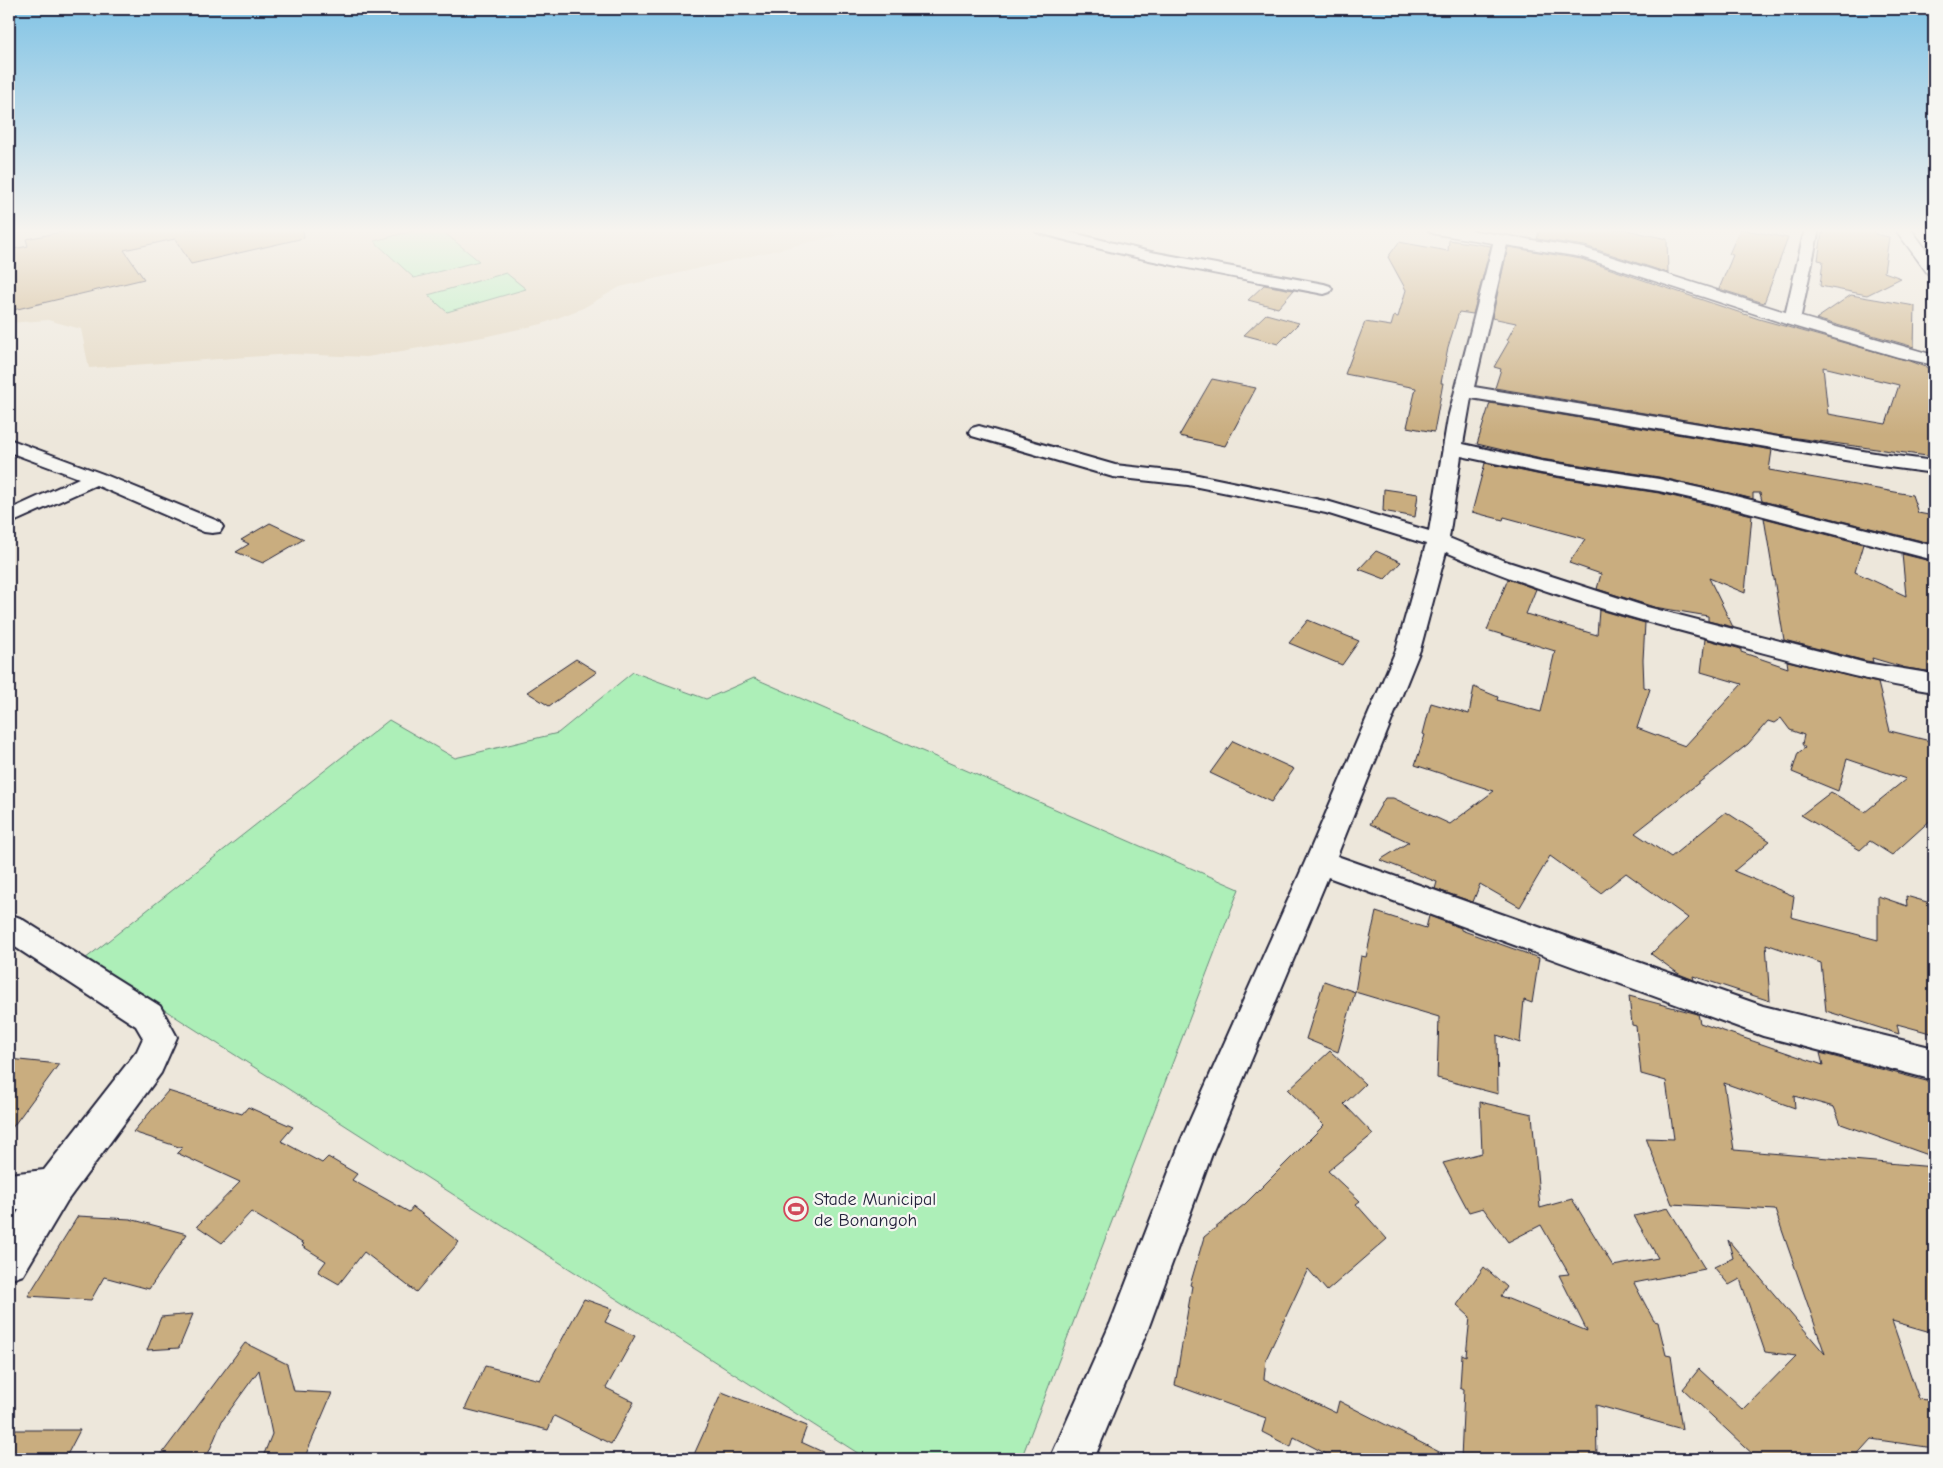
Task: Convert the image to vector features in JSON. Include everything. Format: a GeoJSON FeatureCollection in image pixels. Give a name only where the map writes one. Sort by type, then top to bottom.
{"type":"FeatureCollection","features":[{"type":"Feature","properties":{"kind":"main road"},"geometry":{"type":"LineString","coordinates":[[1722,298],[1792,320],[1934,360]]}},
{"type":"Feature","properties":{"kind":"street"},"geometry":{"type":"LineString","coordinates":[[1072,1459],[1128,1328],[1195,1151],[1320,862],[1408,650],[1438,540],[1452,448],[1487,298]]}},
{"type":"Feature","properties":{"kind":"street"},"geometry":{"type":"LineString","coordinates":[[1792,320],[1797,298]]}},
{"type":"Feature","properties":{"kind":"street"},"geometry":{"type":"LineString","coordinates":[[1465,391],[1881,460],[1934,467]]}},
{"type":"Feature","properties":{"kind":"street"},"geometry":{"type":"LineString","coordinates":[[979,432],[1113,471],[1188,479],[1330,508],[1438,540],[1494,566],[1640,613],[1866,671],[1934,683]]}},
{"type":"Feature","properties":{"kind":"street"},"geometry":{"type":"LineString","coordinates":[[9,445],[96,478],[212,527]]}},
{"type":"Feature","properties":{"kind":"street"},"geometry":{"type":"LineString","coordinates":[[1452,448],[1541,467],[1659,485],[1698,493],[1934,553]]}},
{"type":"Feature","properties":{"kind":"street"},"geometry":{"type":"LineString","coordinates":[[9,518],[96,478]]}},
{"type":"Feature","properties":{"kind":"street"},"geometry":{"type":"LineString","coordinates":[[1320,862],[1764,1021],[1934,1064]]}},
{"type":"Feature","properties":{"kind":"street"},"geometry":{"type":"LineString","coordinates":[[9,927],[148,1016],[160,1037],[149,1062],[54,1188],[9,1261]]}},
{"type":"Feature","properties":{"kind":"street"},"geometry":{"type":"LineString","coordinates":[[9,1192],[54,1188]]}},
{"type":"Feature","properties":{"kind":"shaded area"},"geometry":{"type":"Polygon","coordinates":[[[9,298],[601,298],[583,308],[542,324],[483,337],[367,357],[291,354],[89,368],[81,329],[48,320],[9,323],[9,298]]]}},
{"type":"Feature","properties":{"kind":"green space"},"geometry":{"type":"Polygon","coordinates":[[[431,298],[497,298],[447,312],[431,298]]]}},
{"type":"Feature","properties":{"kind":"green space","name":"Stade Municipal de Bonangoh"},"geometry":{"type":"Polygon","coordinates":[[[633,672],[706,699],[754,678],[1239,889],[1021,1459],[867,1459],[85,959],[389,720],[455,758],[558,733],[633,672]]]}},
{"type":"Feature","properties":{"kind":"building"},"geometry":{"type":"Polygon","coordinates":[[[9,298],[66,298],[9,311],[9,298]]]}},
{"type":"Feature","properties":{"kind":"building"},"geometry":{"type":"Polygon","coordinates":[[[1251,298],[1287,298],[1278,308],[1248,300],[1251,298]]]}},
{"type":"Feature","properties":{"kind":"building"},"geometry":{"type":"Polygon","coordinates":[[[1404,298],[1477,298],[1473,314],[1459,312],[1448,347],[1434,432],[1407,427],[1416,388],[1345,374],[1365,322],[1391,326],[1394,316],[1398,317],[1404,298]]]}},
{"type":"Feature","properties":{"kind":"building"},"geometry":{"type":"Polygon","coordinates":[[[1497,298],[1695,298],[1759,319],[1913,362],[1934,370],[1934,457],[1775,435],[1495,388],[1501,369],[1494,367],[1509,341],[1507,340],[1516,323],[1492,318],[1497,298]],[[1823,367],[1828,414],[1886,424],[1899,385],[1823,367]]]}},
{"type":"Feature","properties":{"kind":"building"},"geometry":{"type":"Polygon","coordinates":[[[1746,298],[1766,298],[1764,303],[1746,298]]]}},
{"type":"Feature","properties":{"kind":"building"},"geometry":{"type":"Polygon","coordinates":[[[1847,298],[1866,298],[1915,306],[1914,347],[1816,319],[1847,298]]]}},
{"type":"Feature","properties":{"kind":"building"},"geometry":{"type":"Polygon","coordinates":[[[1266,314],[1299,323],[1278,344],[1244,335],[1266,314]]]}},
{"type":"Feature","properties":{"kind":"building"},"geometry":{"type":"Polygon","coordinates":[[[1212,379],[1256,388],[1225,446],[1179,436],[1212,379]]]}},
{"type":"Feature","properties":{"kind":"building"},"geometry":{"type":"Polygon","coordinates":[[[1490,403],[1772,450],[1769,470],[1912,495],[1918,513],[1934,516],[1934,544],[1762,501],[1760,493],[1753,493],[1753,499],[1659,477],[1541,459],[1477,444],[1490,403]]]}},
{"type":"Feature","properties":{"kind":"building"},"geometry":{"type":"Polygon","coordinates":[[[1485,463],[1541,475],[1659,493],[1752,515],[1745,593],[1709,578],[1733,627],[1708,621],[1708,616],[1654,607],[1597,589],[1601,574],[1569,563],[1585,539],[1504,517],[1503,520],[1472,512],[1485,463]]]}},
{"type":"Feature","properties":{"kind":"building"},"geometry":{"type":"Polygon","coordinates":[[[1384,489],[1418,494],[1415,517],[1383,511],[1384,489]]]}},
{"type":"Feature","properties":{"kind":"building"},"geometry":{"type":"Polygon","coordinates":[[[1764,518],[1863,544],[1855,572],[1906,596],[1902,554],[1934,562],[1934,672],[1906,668],[1872,658],[1873,662],[1866,661],[1784,640],[1764,518]]]}},
{"type":"Feature","properties":{"kind":"building"},"geometry":{"type":"Polygon","coordinates":[[[270,523],[304,539],[263,563],[236,552],[249,544],[241,540],[270,523]]]}},
{"type":"Feature","properties":{"kind":"building"},"geometry":{"type":"Polygon","coordinates":[[[1376,551],[1401,562],[1385,579],[1359,569],[1376,551]]]}},
{"type":"Feature","properties":{"kind":"building"},"geometry":{"type":"Polygon","coordinates":[[[1508,579],[1536,589],[1526,614],[1597,635],[1599,610],[1645,623],[1644,687],[1650,689],[1637,728],[1685,746],[1742,684],[1701,672],[1705,639],[1741,649],[1741,652],[1788,668],[1787,661],[1878,683],[1890,731],[1934,742],[1934,817],[1892,855],[1870,841],[1860,850],[1801,815],[1831,792],[1865,812],[1906,779],[1847,759],[1838,791],[1792,772],[1798,753],[1805,748],[1802,744],[1804,735],[1790,730],[1781,718],[1774,723],[1768,721],[1748,744],[1635,833],[1671,857],[1726,812],[1770,841],[1734,871],[1794,896],[1791,917],[1878,940],[1878,896],[1907,906],[1906,896],[1934,904],[1934,1034],[1897,1024],[1899,1034],[1826,1011],[1821,963],[1766,944],[1770,1001],[1693,976],[1694,980],[1679,974],[1651,954],[1688,918],[1626,873],[1601,893],[1550,856],[1520,907],[1480,884],[1473,902],[1435,889],[1437,882],[1380,860],[1409,842],[1370,824],[1385,798],[1393,798],[1450,824],[1494,791],[1415,765],[1425,735],[1423,734],[1431,703],[1469,714],[1474,687],[1498,697],[1497,700],[1541,712],[1555,651],[1487,630],[1508,579]]]}},
{"type":"Feature","properties":{"kind":"building"},"geometry":{"type":"Polygon","coordinates":[[[1308,620],[1359,641],[1342,665],[1289,643],[1308,620]]]}},
{"type":"Feature","properties":{"kind":"building"},"geometry":{"type":"Polygon","coordinates":[[[576,659],[597,672],[549,706],[527,692],[576,659]]]}},
{"type":"Feature","properties":{"kind":"building"},"geometry":{"type":"Polygon","coordinates":[[[1233,741],[1294,769],[1271,802],[1210,773],[1233,741]]]}},
{"type":"Feature","properties":{"kind":"building"},"geometry":{"type":"Polygon","coordinates":[[[1376,912],[1426,928],[1429,916],[1461,928],[1461,930],[1539,958],[1532,1003],[1524,1000],[1520,1043],[1497,1035],[1498,1094],[1437,1078],[1439,1017],[1355,992],[1361,956],[1366,957],[1376,912]]]}},
{"type":"Feature","properties":{"kind":"building"},"geometry":{"type":"Polygon","coordinates":[[[1324,981],[1355,992],[1338,1052],[1306,1039],[1324,981]]]}},
{"type":"Feature","properties":{"kind":"building"},"geometry":{"type":"Polygon","coordinates":[[[1629,996],[1698,1014],[1700,1023],[1823,1065],[1820,1053],[1934,1083],[1934,1157],[1841,1124],[1834,1107],[1794,1096],[1795,1108],[1724,1083],[1734,1150],[1934,1167],[1934,1333],[1892,1321],[1919,1399],[1928,1400],[1934,1415],[1934,1448],[1871,1439],[1853,1459],[1758,1459],[1683,1389],[1699,1369],[1743,1410],[1796,1356],[1765,1352],[1740,1279],[1729,1285],[1714,1267],[1733,1258],[1728,1240],[1825,1354],[1775,1210],[1672,1204],[1646,1138],[1674,1139],[1666,1081],[1641,1074],[1636,1026],[1632,1025],[1629,996]]]}},
{"type":"Feature","properties":{"kind":"building"},"geometry":{"type":"Polygon","coordinates":[[[1330,1051],[1365,1084],[1344,1104],[1373,1134],[1328,1171],[1360,1201],[1356,1204],[1387,1239],[1327,1291],[1308,1269],[1266,1359],[1264,1379],[1336,1413],[1339,1401],[1453,1459],[1336,1459],[1294,1437],[1291,1447],[1262,1432],[1266,1418],[1175,1385],[1192,1286],[1190,1285],[1204,1237],[1245,1204],[1324,1125],[1288,1090],[1330,1051]]]}},
{"type":"Feature","properties":{"kind":"building"},"geometry":{"type":"Polygon","coordinates":[[[9,1059],[59,1064],[9,1132],[9,1059]]]}},
{"type":"Feature","properties":{"kind":"building"},"geometry":{"type":"Polygon","coordinates":[[[168,1091],[242,1114],[248,1107],[293,1127],[281,1141],[322,1163],[328,1157],[357,1174],[352,1180],[409,1212],[413,1207],[459,1242],[416,1292],[364,1252],[339,1284],[318,1272],[326,1261],[302,1246],[304,1244],[251,1212],[222,1243],[197,1226],[240,1182],[177,1153],[182,1148],[133,1132],[168,1091]]]}},
{"type":"Feature","properties":{"kind":"building"},"geometry":{"type":"Polygon","coordinates":[[[1480,1102],[1532,1114],[1540,1208],[1572,1199],[1613,1266],[1658,1258],[1634,1216],[1668,1208],[1705,1269],[1634,1283],[1654,1321],[1658,1322],[1666,1355],[1671,1356],[1682,1429],[1596,1405],[1597,1459],[1461,1459],[1464,1389],[1460,1387],[1462,1354],[1466,1356],[1470,1317],[1457,1305],[1484,1267],[1507,1287],[1501,1296],[1587,1331],[1559,1275],[1569,1274],[1541,1225],[1508,1242],[1483,1208],[1469,1212],[1443,1163],[1482,1153],[1480,1102]]]}},
{"type":"Feature","properties":{"kind":"building"},"geometry":{"type":"Polygon","coordinates":[[[78,1216],[130,1219],[187,1234],[149,1289],[104,1277],[91,1300],[28,1296],[78,1216]]]}},
{"type":"Feature","properties":{"kind":"building"},"geometry":{"type":"Polygon","coordinates":[[[584,1299],[612,1309],[605,1322],[635,1336],[606,1388],[634,1402],[611,1444],[554,1416],[548,1430],[465,1409],[485,1366],[540,1380],[584,1299]]]}},
{"type":"Feature","properties":{"kind":"building"},"geometry":{"type":"Polygon","coordinates":[[[193,1314],[179,1348],[147,1350],[161,1317],[193,1314]]]}},
{"type":"Feature","properties":{"kind":"building"},"geometry":{"type":"Polygon","coordinates":[[[245,1343],[287,1364],[294,1391],[332,1393],[304,1459],[262,1459],[272,1434],[259,1370],[222,1421],[206,1459],[158,1459],[245,1343]]]}},
{"type":"Feature","properties":{"kind":"building"},"geometry":{"type":"Polygon","coordinates":[[[722,1392],[807,1426],[801,1442],[838,1459],[692,1459],[722,1392]]]}},
{"type":"Feature","properties":{"kind":"building"},"geometry":{"type":"Polygon","coordinates":[[[9,1430],[80,1430],[67,1455],[9,1456],[9,1430]]]}},
{"type":"Feature","properties":{"kind":"place","name":"Stade Municipal de Bonangoh"},"geometry":{"type":"Point","coordinates":[796,1209]}}]}
